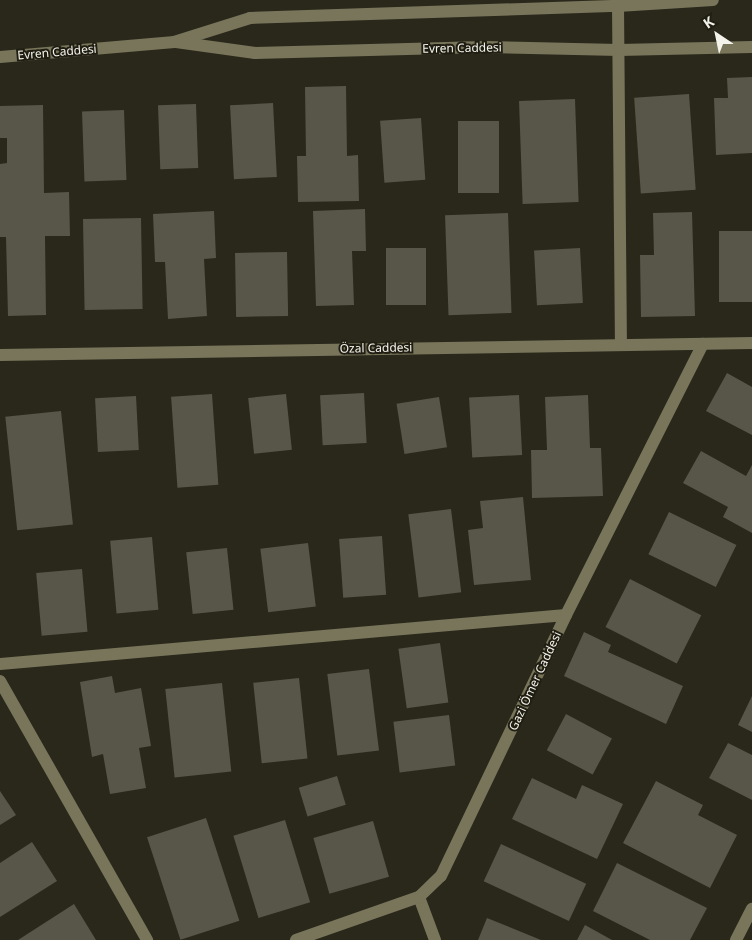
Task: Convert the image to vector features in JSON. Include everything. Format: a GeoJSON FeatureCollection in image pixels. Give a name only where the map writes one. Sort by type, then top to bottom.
{"type":"FeatureCollection","features":[{"type":"Feature","properties":{"kind":"street","name":"Evren Caddesi"},"geometry":{"type":"LineString","coordinates":[[0,57],[174,42],[250,18],[618,6],[713,0]]}},
{"type":"Feature","properties":{"kind":"street"},"geometry":{"type":"LineString","coordinates":[[618,6],[621,344]]}},
{"type":"Feature","properties":{"kind":"street","name":"Evren Caddesi"},"geometry":{"type":"LineString","coordinates":[[174,42],[255,53],[484,47],[619,50],[752,47]]}},
{"type":"Feature","properties":{"kind":"street","name":"Özal Caddesi"},"geometry":{"type":"LineString","coordinates":[[0,355],[752,343]]}},
{"type":"Feature","properties":{"kind":"street","name":"Gazi Ömer Caddesi"},"geometry":{"type":"LineString","coordinates":[[296,940],[419,897],[441,876],[566,615],[703,344]]}},
{"type":"Feature","properties":{"kind":"street"},"geometry":{"type":"LineString","coordinates":[[0,664],[566,615]]}},
{"type":"Feature","properties":{"kind":"street"},"geometry":{"type":"LineString","coordinates":[[0,681],[148,940]]}},
{"type":"Feature","properties":{"kind":"street"},"geometry":{"type":"LineString","coordinates":[[419,897],[435,940]]}},
{"type":"Feature","properties":{"kind":"street"},"geometry":{"type":"LineString","coordinates":[[736,940],[752,909]]}},
{"type":"Feature","properties":{"kind":"building"},"geometry":{"type":"Polygon","coordinates":[[[752,77],[752,153],[716,155],[714,98],[728,98],[727,78],[752,77]]]}},
{"type":"Feature","properties":{"kind":"building"},"geometry":{"type":"Polygon","coordinates":[[[346,86],[347,156],[358,155],[359,201],[298,202],[297,156],[306,156],[305,87],[346,86]]]}},
{"type":"Feature","properties":{"kind":"building"},"geometry":{"type":"Polygon","coordinates":[[[689,94],[696,190],[641,194],[634,98],[689,94]]]}},
{"type":"Feature","properties":{"kind":"building"},"geometry":{"type":"Polygon","coordinates":[[[575,99],[579,202],[523,204],[519,101],[575,99]]]}},
{"type":"Feature","properties":{"kind":"building"},"geometry":{"type":"Polygon","coordinates":[[[273,103],[277,177],[234,179],[230,105],[273,103]]]}},
{"type":"Feature","properties":{"kind":"building"},"geometry":{"type":"Polygon","coordinates":[[[196,104],[198,168],[160,169],[158,105],[196,104]]]}},
{"type":"Feature","properties":{"kind":"building"},"geometry":{"type":"Polygon","coordinates":[[[43,105],[44,193],[69,192],[70,236],[45,236],[46,315],[8,316],[6,237],[0,237],[0,164],[7,163],[7,138],[0,138],[0,106],[43,105]]]}},
{"type":"Feature","properties":{"kind":"building"},"geometry":{"type":"Polygon","coordinates":[[[124,110],[126,180],[84,181],[82,111],[124,110]]]}},
{"type":"Feature","properties":{"kind":"building"},"geometry":{"type":"Polygon","coordinates":[[[421,118],[425,180],[384,183],[380,121],[421,118]]]}},
{"type":"Feature","properties":{"kind":"building"},"geometry":{"type":"Polygon","coordinates":[[[458,121],[499,121],[499,193],[458,193],[458,121]]]}},
{"type":"Feature","properties":{"kind":"building"},"geometry":{"type":"Polygon","coordinates":[[[365,209],[366,251],[352,251],[354,305],[316,306],[313,211],[365,209]]]}},
{"type":"Feature","properties":{"kind":"building"},"geometry":{"type":"Polygon","coordinates":[[[214,211],[216,258],[204,259],[207,316],[168,319],[165,262],[155,262],[153,214],[214,211]]]}},
{"type":"Feature","properties":{"kind":"building"},"geometry":{"type":"Polygon","coordinates":[[[692,212],[695,316],[641,317],[640,255],[654,255],[653,213],[692,212]]]}},
{"type":"Feature","properties":{"kind":"building"},"geometry":{"type":"Polygon","coordinates":[[[508,213],[511,313],[449,315],[445,215],[508,213]]]}},
{"type":"Feature","properties":{"kind":"building"},"geometry":{"type":"Polygon","coordinates":[[[141,218],[143,309],[85,310],[83,219],[141,218]]]}},
{"type":"Feature","properties":{"kind":"building"},"geometry":{"type":"Polygon","coordinates":[[[719,231],[752,231],[752,302],[719,302],[719,231]]]}},
{"type":"Feature","properties":{"kind":"building"},"geometry":{"type":"Polygon","coordinates":[[[386,248],[426,248],[426,305],[386,305],[386,248]]]}},
{"type":"Feature","properties":{"kind":"building"},"geometry":{"type":"Polygon","coordinates":[[[580,248],[583,303],[537,305],[534,250],[580,248]]]}},
{"type":"Feature","properties":{"kind":"building"},"geometry":{"type":"Polygon","coordinates":[[[287,252],[288,316],[236,317],[235,253],[287,252]]]}},
{"type":"Feature","properties":{"kind":"building"},"geometry":{"type":"Polygon","coordinates":[[[727,373],[752,387],[752,435],[706,411],[727,373]]]}},
{"type":"Feature","properties":{"kind":"building"},"geometry":{"type":"Polygon","coordinates":[[[364,393],[367,443],[323,445],[320,395],[364,393]]]}},
{"type":"Feature","properties":{"kind":"building"},"geometry":{"type":"Polygon","coordinates":[[[212,394],[218,485],[177,488],[171,397],[212,394]]]}},
{"type":"Feature","properties":{"kind":"building"},"geometry":{"type":"Polygon","coordinates":[[[286,394],[292,450],[254,454],[248,398],[286,394]]]}},
{"type":"Feature","properties":{"kind":"building"},"geometry":{"type":"Polygon","coordinates":[[[519,395],[522,455],[472,458],[469,398],[519,395]]]}},
{"type":"Feature","properties":{"kind":"building"},"geometry":{"type":"Polygon","coordinates":[[[588,395],[590,448],[601,448],[603,496],[532,498],[531,450],[547,450],[545,397],[588,395]]]}},
{"type":"Feature","properties":{"kind":"building"},"geometry":{"type":"Polygon","coordinates":[[[136,396],[139,450],[98,452],[95,398],[136,396]]]}},
{"type":"Feature","properties":{"kind":"building"},"geometry":{"type":"Polygon","coordinates":[[[439,397],[447,447],[405,454],[397,404],[439,397]]]}},
{"type":"Feature","properties":{"kind":"building"},"geometry":{"type":"Polygon","coordinates":[[[61,411],[73,524],[17,530],[5,417],[61,411]]]}},
{"type":"Feature","properties":{"kind":"building"},"geometry":{"type":"Polygon","coordinates":[[[701,451],[746,476],[752,465],[752,533],[723,517],[728,507],[683,483],[701,451]]]}},
{"type":"Feature","properties":{"kind":"building"},"geometry":{"type":"Polygon","coordinates":[[[523,497],[531,580],[474,585],[468,530],[483,528],[480,501],[523,497]]]}},
{"type":"Feature","properties":{"kind":"building"},"geometry":{"type":"Polygon","coordinates":[[[451,509],[461,592],[419,598],[408,514],[451,509]]]}},
{"type":"Feature","properties":{"kind":"building"},"geometry":{"type":"Polygon","coordinates":[[[669,512],[736,545],[716,587],[648,554],[669,512]]]}},
{"type":"Feature","properties":{"kind":"building"},"geometry":{"type":"Polygon","coordinates":[[[382,536],[386,595],[343,598],[339,539],[382,536]]]}},
{"type":"Feature","properties":{"kind":"building"},"geometry":{"type":"Polygon","coordinates":[[[152,537],[158,610],[117,613],[110,541],[152,537]]]}},
{"type":"Feature","properties":{"kind":"building"},"geometry":{"type":"Polygon","coordinates":[[[308,543],[316,607],[268,612],[260,549],[308,543]]]}},
{"type":"Feature","properties":{"kind":"building"},"geometry":{"type":"Polygon","coordinates":[[[227,548],[233,610],[193,614],[186,552],[227,548]]]}},
{"type":"Feature","properties":{"kind":"building"},"geometry":{"type":"Polygon","coordinates":[[[82,569],[87,632],[42,636],[36,573],[82,569]]]}},
{"type":"Feature","properties":{"kind":"building"},"geometry":{"type":"Polygon","coordinates":[[[630,579],[701,615],[677,663],[605,627],[630,579]]]}},
{"type":"Feature","properties":{"kind":"building"},"geometry":{"type":"Polygon","coordinates":[[[584,632],[611,645],[608,652],[683,686],[666,724],[564,676],[584,632]]]}},
{"type":"Feature","properties":{"kind":"building"},"geometry":{"type":"Polygon","coordinates":[[[440,643],[448,702],[407,708],[398,649],[440,643]]]}},
{"type":"Feature","properties":{"kind":"building"},"geometry":{"type":"Polygon","coordinates":[[[369,669],[379,750],[337,756],[327,674],[369,669]]]}},
{"type":"Feature","properties":{"kind":"building"},"geometry":{"type":"Polygon","coordinates":[[[112,676],[115,693],[141,688],[151,746],[139,748],[146,788],[110,794],[103,754],[92,757],[80,682],[112,676]]]}},
{"type":"Feature","properties":{"kind":"building"},"geometry":{"type":"Polygon","coordinates":[[[299,678],[307,759],[262,763],[253,683],[299,678]]]}},
{"type":"Feature","properties":{"kind":"building"},"geometry":{"type":"Polygon","coordinates":[[[222,683],[231,772],[175,777],[165,689],[222,683]]]}},
{"type":"Feature","properties":{"kind":"building"},"geometry":{"type":"Polygon","coordinates":[[[752,696],[752,732],[738,725],[752,696]]]}},
{"type":"Feature","properties":{"kind":"building"},"geometry":{"type":"Polygon","coordinates":[[[566,714],[612,738],[593,775],[547,750],[566,714]]]}},
{"type":"Feature","properties":{"kind":"building"},"geometry":{"type":"Polygon","coordinates":[[[449,715],[455,766],[400,772],[393,722],[449,715]]]}},
{"type":"Feature","properties":{"kind":"building"},"geometry":{"type":"Polygon","coordinates":[[[728,743],[752,755],[752,800],[709,778],[728,743]]]}},
{"type":"Feature","properties":{"kind":"building"},"geometry":{"type":"Polygon","coordinates":[[[337,776],[346,805],[308,816],[299,788],[337,776]]]}},
{"type":"Feature","properties":{"kind":"building"},"geometry":{"type":"Polygon","coordinates":[[[532,778],[576,799],[582,785],[623,804],[597,859],[512,819],[532,778]]]}},
{"type":"Feature","properties":{"kind":"building"},"geometry":{"type":"Polygon","coordinates":[[[656,781],[703,805],[698,815],[737,835],[710,888],[623,843],[656,781]]]}},
{"type":"Feature","properties":{"kind":"building"},"geometry":{"type":"Polygon","coordinates":[[[0,791],[16,815],[0,825],[0,791]]]}},
{"type":"Feature","properties":{"kind":"building"},"geometry":{"type":"Polygon","coordinates":[[[206,818],[239,921],[180,940],[147,837],[206,818]]]}},
{"type":"Feature","properties":{"kind":"building"},"geometry":{"type":"Polygon","coordinates":[[[285,820],[310,902],[259,918],[233,836],[285,820]]]}},
{"type":"Feature","properties":{"kind":"building"},"geometry":{"type":"Polygon","coordinates":[[[373,821],[389,877],[329,894],[313,838],[373,821]]]}},
{"type":"Feature","properties":{"kind":"building"},"geometry":{"type":"Polygon","coordinates":[[[32,842],[57,881],[0,917],[0,863],[32,842]]]}},
{"type":"Feature","properties":{"kind":"building"},"geometry":{"type":"Polygon","coordinates":[[[501,844],[586,884],[569,921],[484,881],[501,844]]]}},
{"type":"Feature","properties":{"kind":"building"},"geometry":{"type":"Polygon","coordinates":[[[617,863],[707,908],[690,940],[650,940],[593,911],[617,863]]]}},
{"type":"Feature","properties":{"kind":"building"},"geometry":{"type":"Polygon","coordinates":[[[74,904],[96,940],[18,940],[74,904]]]}},
{"type":"Feature","properties":{"kind":"building"},"geometry":{"type":"Polygon","coordinates":[[[487,918],[541,940],[478,940],[487,918]]]}},
{"type":"Feature","properties":{"kind":"building"},"geometry":{"type":"Polygon","coordinates":[[[585,925],[612,940],[577,940],[585,925]]]}}]}
